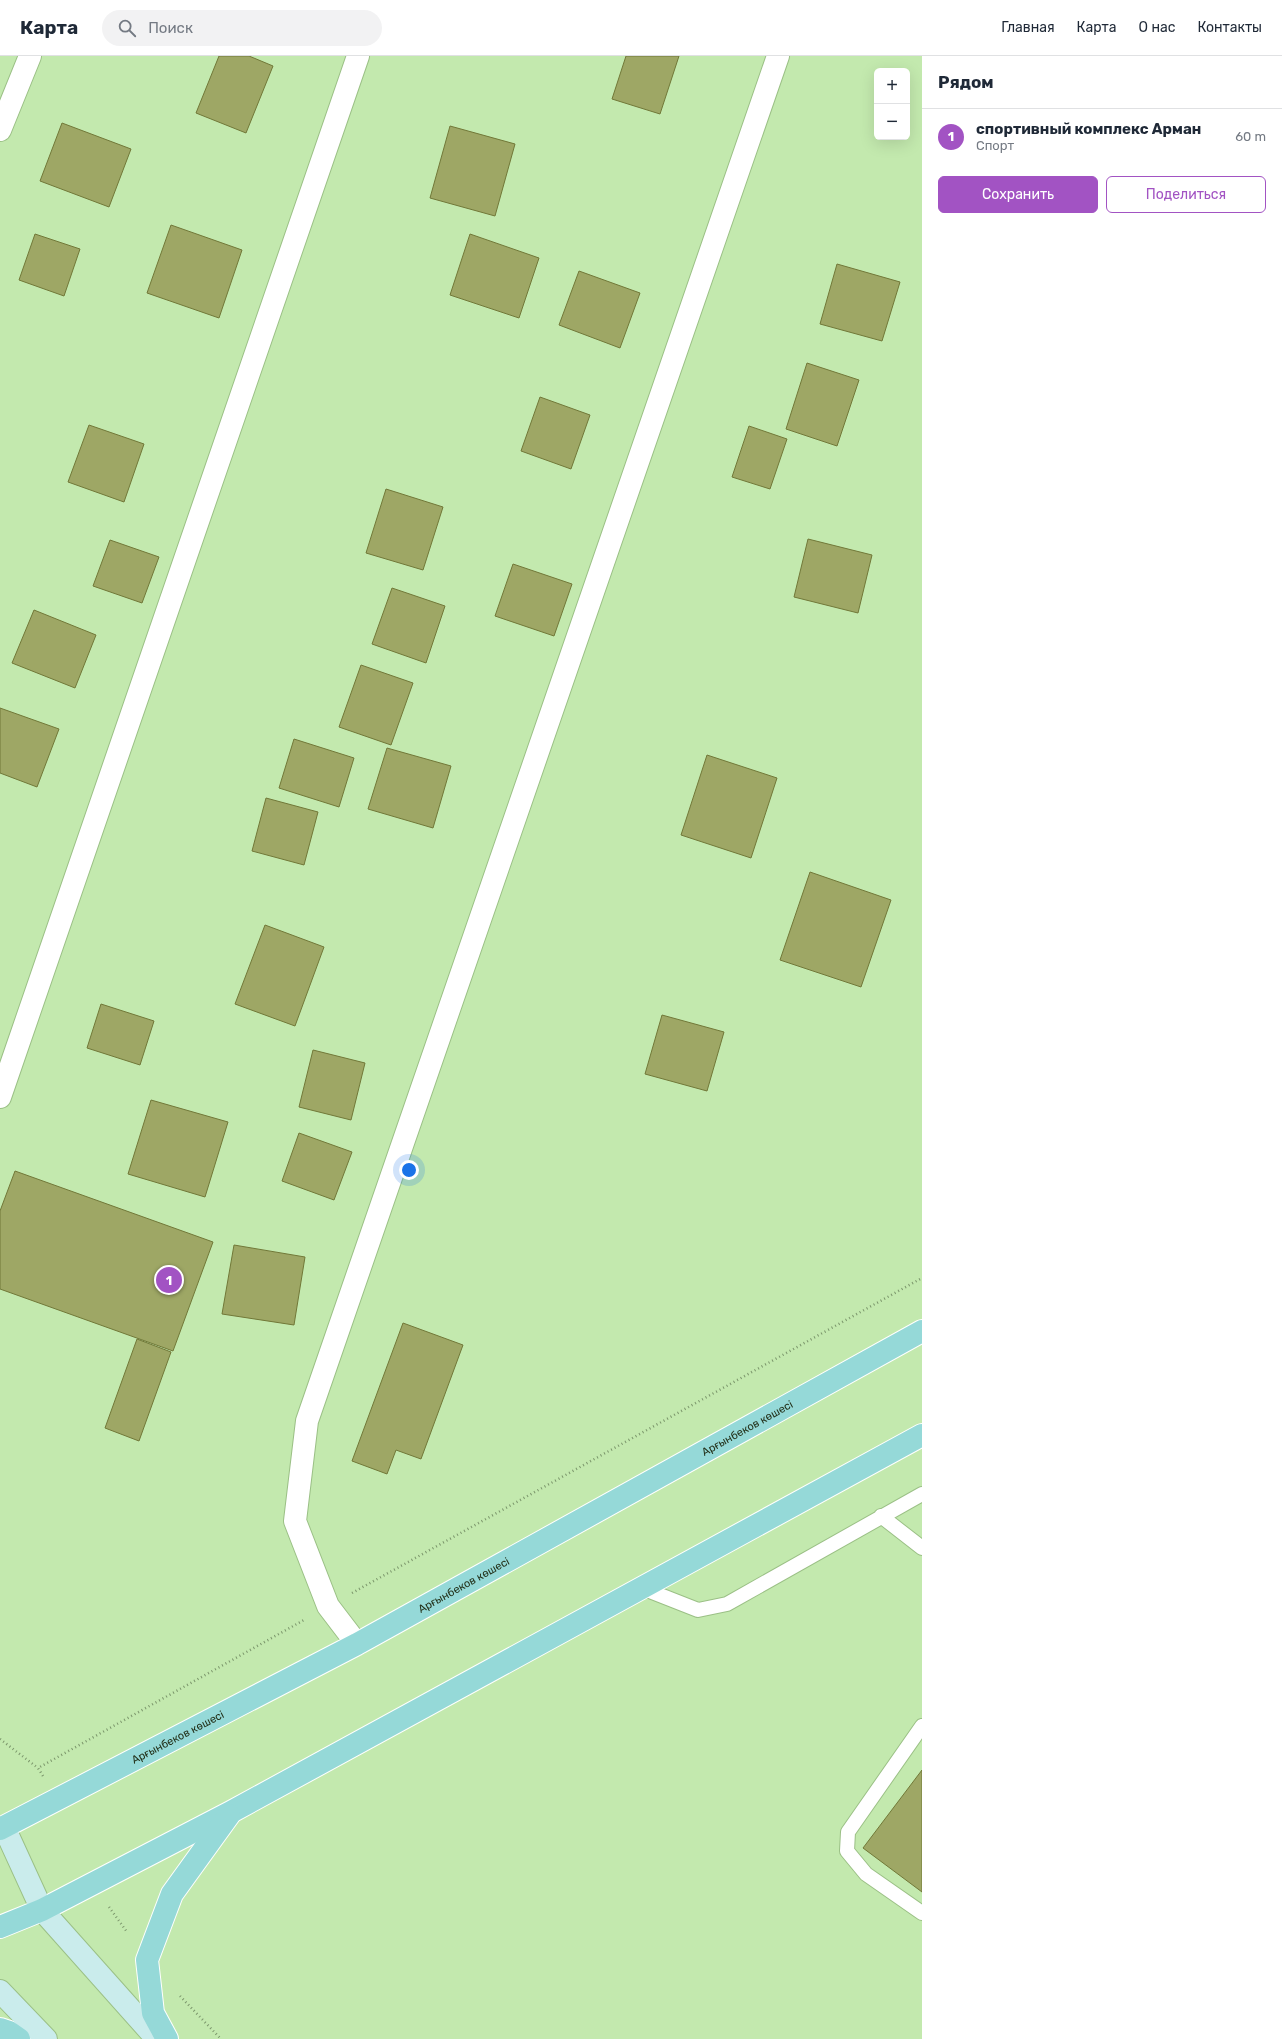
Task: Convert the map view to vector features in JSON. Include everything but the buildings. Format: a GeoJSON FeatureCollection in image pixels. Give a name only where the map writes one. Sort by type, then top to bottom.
{"type":"FeatureCollection","features":[{"type":"Feature","properties":{"kind":"main road","name":"Арғынбеков көшесі"},"geometry":{"type":"LineString","coordinates":[[2,1828],[358,1644],[922,1331]]}},
{"type":"Feature","properties":{"kind":"main road"},"geometry":{"type":"LineString","coordinates":[[0,1927],[42,1910],[231,1812],[922,1435]]}},
{"type":"Feature","properties":{"kind":"main road"},"geometry":{"type":"LineString","coordinates":[[167,2039],[153,2013],[147,1960],[172,1894],[231,1812]]}},
{"type":"Feature","properties":{"kind":"main road"},"geometry":{"type":"LineString","coordinates":[[2,1828],[42,1910],[157,2039]]}},
{"type":"Feature","properties":{"kind":"main road"},"geometry":{"type":"LineString","coordinates":[[0,1991],[46,2039]]}},
{"type":"Feature","properties":{"kind":"main road"},"geometry":{"type":"LineString","coordinates":[[0,2030],[9,2032],[19,2039]]}},
{"type":"Feature","properties":{"kind":"street"},"geometry":{"type":"LineString","coordinates":[[0,130],[30,56]]}},
{"type":"Feature","properties":{"kind":"street"},"geometry":{"type":"LineString","coordinates":[[0,1097],[358,56]]}},
{"type":"Feature","properties":{"kind":"street"},"geometry":{"type":"LineString","coordinates":[[358,1644],[328,1606],[294,1521],[307,1421],[778,56]]}},
{"type":"Feature","properties":{"kind":"lane"},"geometry":{"type":"LineString","coordinates":[[642,1588],[698,1610],[728,1604],[922,1494]]}},
{"type":"Feature","properties":{"kind":"lane"},"geometry":{"type":"LineString","coordinates":[[881,1516],[922,1548]]}},
{"type":"Feature","properties":{"kind":"lane"},"geometry":{"type":"LineString","coordinates":[[922,1726],[848,1832],[847,1851],[866,1874],[922,1912]]}},
{"type":"Feature","properties":{"kind":"path"},"geometry":{"type":"LineString","coordinates":[[38,1768],[922,1278]]}},
{"type":"Feature","properties":{"kind":"path"},"geometry":{"type":"LineString","coordinates":[[0,1740],[38,1768],[56,1801]]}},
{"type":"Feature","properties":{"kind":"place","name":"спортивный комплекс Арман"},"geometry":{"type":"Point","coordinates":[169,1280]}}]}
